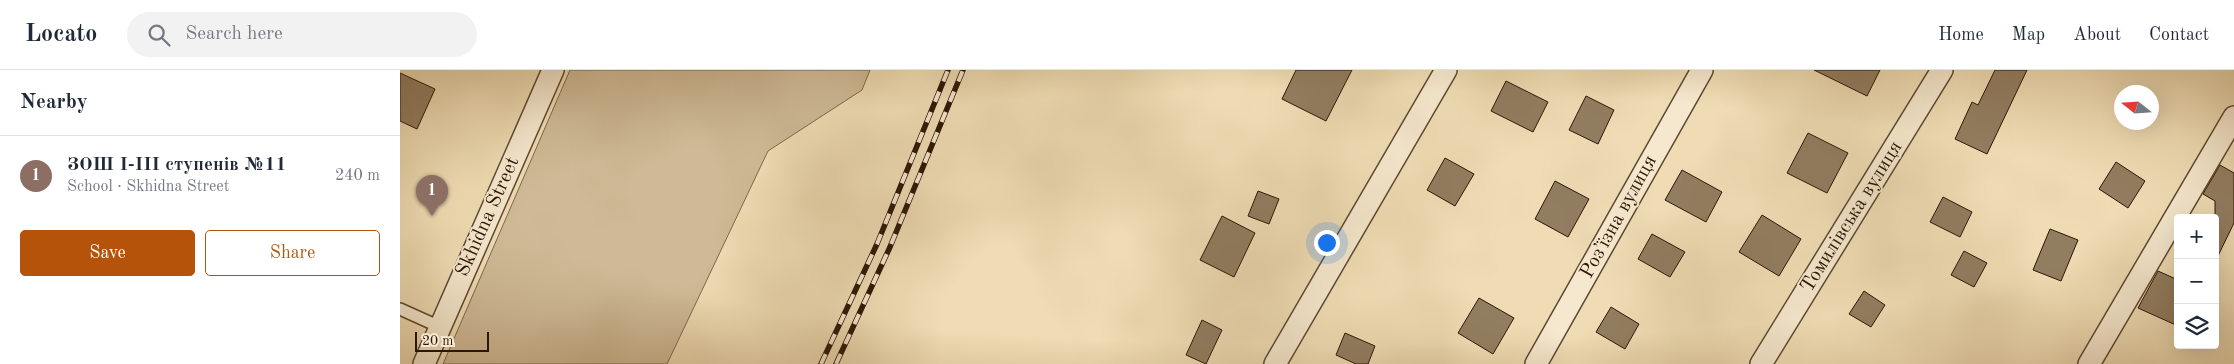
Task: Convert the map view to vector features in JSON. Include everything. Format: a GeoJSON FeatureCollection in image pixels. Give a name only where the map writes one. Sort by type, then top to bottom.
{"type":"FeatureCollection","features":[{"type":"Feature","properties":{"kind":"street","name":"Skhidna Street"},"geometry":{"type":"LineString","coordinates":[[424,364],[553,70]]}},
{"type":"Feature","properties":{"kind":"street"},"geometry":{"type":"LineString","coordinates":[[1275,364],[1446,70]]}},
{"type":"Feature","properties":{"kind":"street","name":"Розʼїзна вулиця"},"geometry":{"type":"LineString","coordinates":[[1536,364],[1702,70]]}},
{"type":"Feature","properties":{"kind":"street","name":"Томилівська вулиця"},"geometry":{"type":"LineString","coordinates":[[1761,364],[1942,70]]}},
{"type":"Feature","properties":{"kind":"street"},"geometry":{"type":"LineString","coordinates":[[2089,364],[2234,117]]}},
{"type":"Feature","properties":{"kind":"lane"},"geometry":{"type":"LineString","coordinates":[[400,309],[440,327]]}},
{"type":"Feature","properties":{"kind":"shaded area"},"geometry":{"type":"Polygon","coordinates":[[[570,70],[870,70],[862,90],[768,151],[667,364],[443,364],[570,70]]]}},
{"type":"Feature","properties":{"kind":"building"},"geometry":{"type":"Polygon","coordinates":[[[1296,70],[1352,70],[1326,121],[1282,99],[1296,70]]]}},
{"type":"Feature","properties":{"kind":"building"},"geometry":{"type":"Polygon","coordinates":[[[1814,70],[1880,70],[1867,96],[1814,70]]]}},
{"type":"Feature","properties":{"kind":"building"},"geometry":{"type":"Polygon","coordinates":[[[1995,70],[2027,70],[1987,154],[1955,139],[1972,102],[1978,105],[1995,70]]]}},
{"type":"Feature","properties":{"kind":"building"},"geometry":{"type":"Polygon","coordinates":[[[400,73],[435,89],[417,129],[400,121],[400,73]]]}},
{"type":"Feature","properties":{"kind":"building"},"geometry":{"type":"Polygon","coordinates":[[[1506,81],[1548,102],[1533,132],[1491,111],[1506,81]]]}},
{"type":"Feature","properties":{"kind":"building"},"geometry":{"type":"Polygon","coordinates":[[[1586,96],[1614,110],[1598,144],[1569,130],[1586,96]]]}},
{"type":"Feature","properties":{"kind":"building"},"geometry":{"type":"Polygon","coordinates":[[[1808,133],[1848,153],[1827,193],[1787,173],[1808,133]]]}},
{"type":"Feature","properties":{"kind":"building"},"geometry":{"type":"Polygon","coordinates":[[[1445,158],[1474,174],[1455,206],[1427,190],[1445,158]]]}},
{"type":"Feature","properties":{"kind":"building"},"geometry":{"type":"Polygon","coordinates":[[[2116,162],[2145,181],[2128,208],[2099,189],[2116,162]]]}},
{"type":"Feature","properties":{"kind":"building"},"geometry":{"type":"Polygon","coordinates":[[[2220,165],[2234,173],[2234,223],[2219,254],[2219,214],[2215,214],[2215,201],[2203,194],[2220,165]]]}},
{"type":"Feature","properties":{"kind":"building"},"geometry":{"type":"Polygon","coordinates":[[[1682,170],[1722,192],[1706,222],[1665,200],[1682,170]]]}},
{"type":"Feature","properties":{"kind":"building"},"geometry":{"type":"Polygon","coordinates":[[[1555,181],[1589,199],[1568,237],[1535,219],[1555,181]]]}},
{"type":"Feature","properties":{"kind":"building"},"geometry":{"type":"Polygon","coordinates":[[[1258,191],[1279,199],[1269,224],[1248,216],[1258,191]]]}},
{"type":"Feature","properties":{"kind":"building"},"geometry":{"type":"Polygon","coordinates":[[[1943,197],[1972,212],[1960,237],[1930,222],[1943,197]]]}},
{"type":"Feature","properties":{"kind":"building"},"geometry":{"type":"Polygon","coordinates":[[[1762,215],[1801,239],[1779,276],[1739,252],[1762,215]]]}},
{"type":"Feature","properties":{"kind":"building"},"geometry":{"type":"Polygon","coordinates":[[[1222,216],[1255,233],[1234,277],[1200,260],[1222,216]]]}},
{"type":"Feature","properties":{"kind":"building"},"geometry":{"type":"Polygon","coordinates":[[[2050,229],[2078,240],[2061,281],[2033,270],[2050,229]]]}},
{"type":"Feature","properties":{"kind":"building"},"geometry":{"type":"Polygon","coordinates":[[[1652,234],[1685,252],[1670,277],[1638,259],[1652,234]]]}},
{"type":"Feature","properties":{"kind":"building"},"geometry":{"type":"Polygon","coordinates":[[[1964,251],[1987,263],[1974,287],[1951,275],[1964,251]]]}},
{"type":"Feature","properties":{"kind":"building"},"geometry":{"type":"Polygon","coordinates":[[[2158,271],[2174,278],[2174,324],[2138,308],[2158,271]]]}},
{"type":"Feature","properties":{"kind":"building"},"geometry":{"type":"Polygon","coordinates":[[[1864,291],[1885,305],[1871,327],[1849,314],[1864,291]]]}},
{"type":"Feature","properties":{"kind":"building"},"geometry":{"type":"Polygon","coordinates":[[[1479,298],[1514,318],[1493,354],[1458,333],[1479,298]]]}},
{"type":"Feature","properties":{"kind":"building"},"geometry":{"type":"Polygon","coordinates":[[[1611,307],[1639,324],[1625,349],[1596,332],[1611,307]]]}},
{"type":"Feature","properties":{"kind":"building"},"geometry":{"type":"Polygon","coordinates":[[[1202,320],[1222,330],[1206,364],[1186,355],[1202,320]]]}},
{"type":"Feature","properties":{"kind":"building"},"geometry":{"type":"Polygon","coordinates":[[[1345,333],[1375,346],[1368,364],[1356,364],[1336,355],[1345,333]]]}},
{"type":"Feature","properties":{"kind":"railway"},"geometry":{"type":"LineString","coordinates":[[821,364],[877,244],[948,70]]}},
{"type":"Feature","properties":{"kind":"railway"},"geometry":{"type":"LineString","coordinates":[[836,364],[890,247],[963,70]]}},
{"type":"Feature","properties":{"kind":"place","name":"ЗОШ І-ІІІ ступенів №11"},"geometry":{"type":"Point","coordinates":[432,216]}}]}
